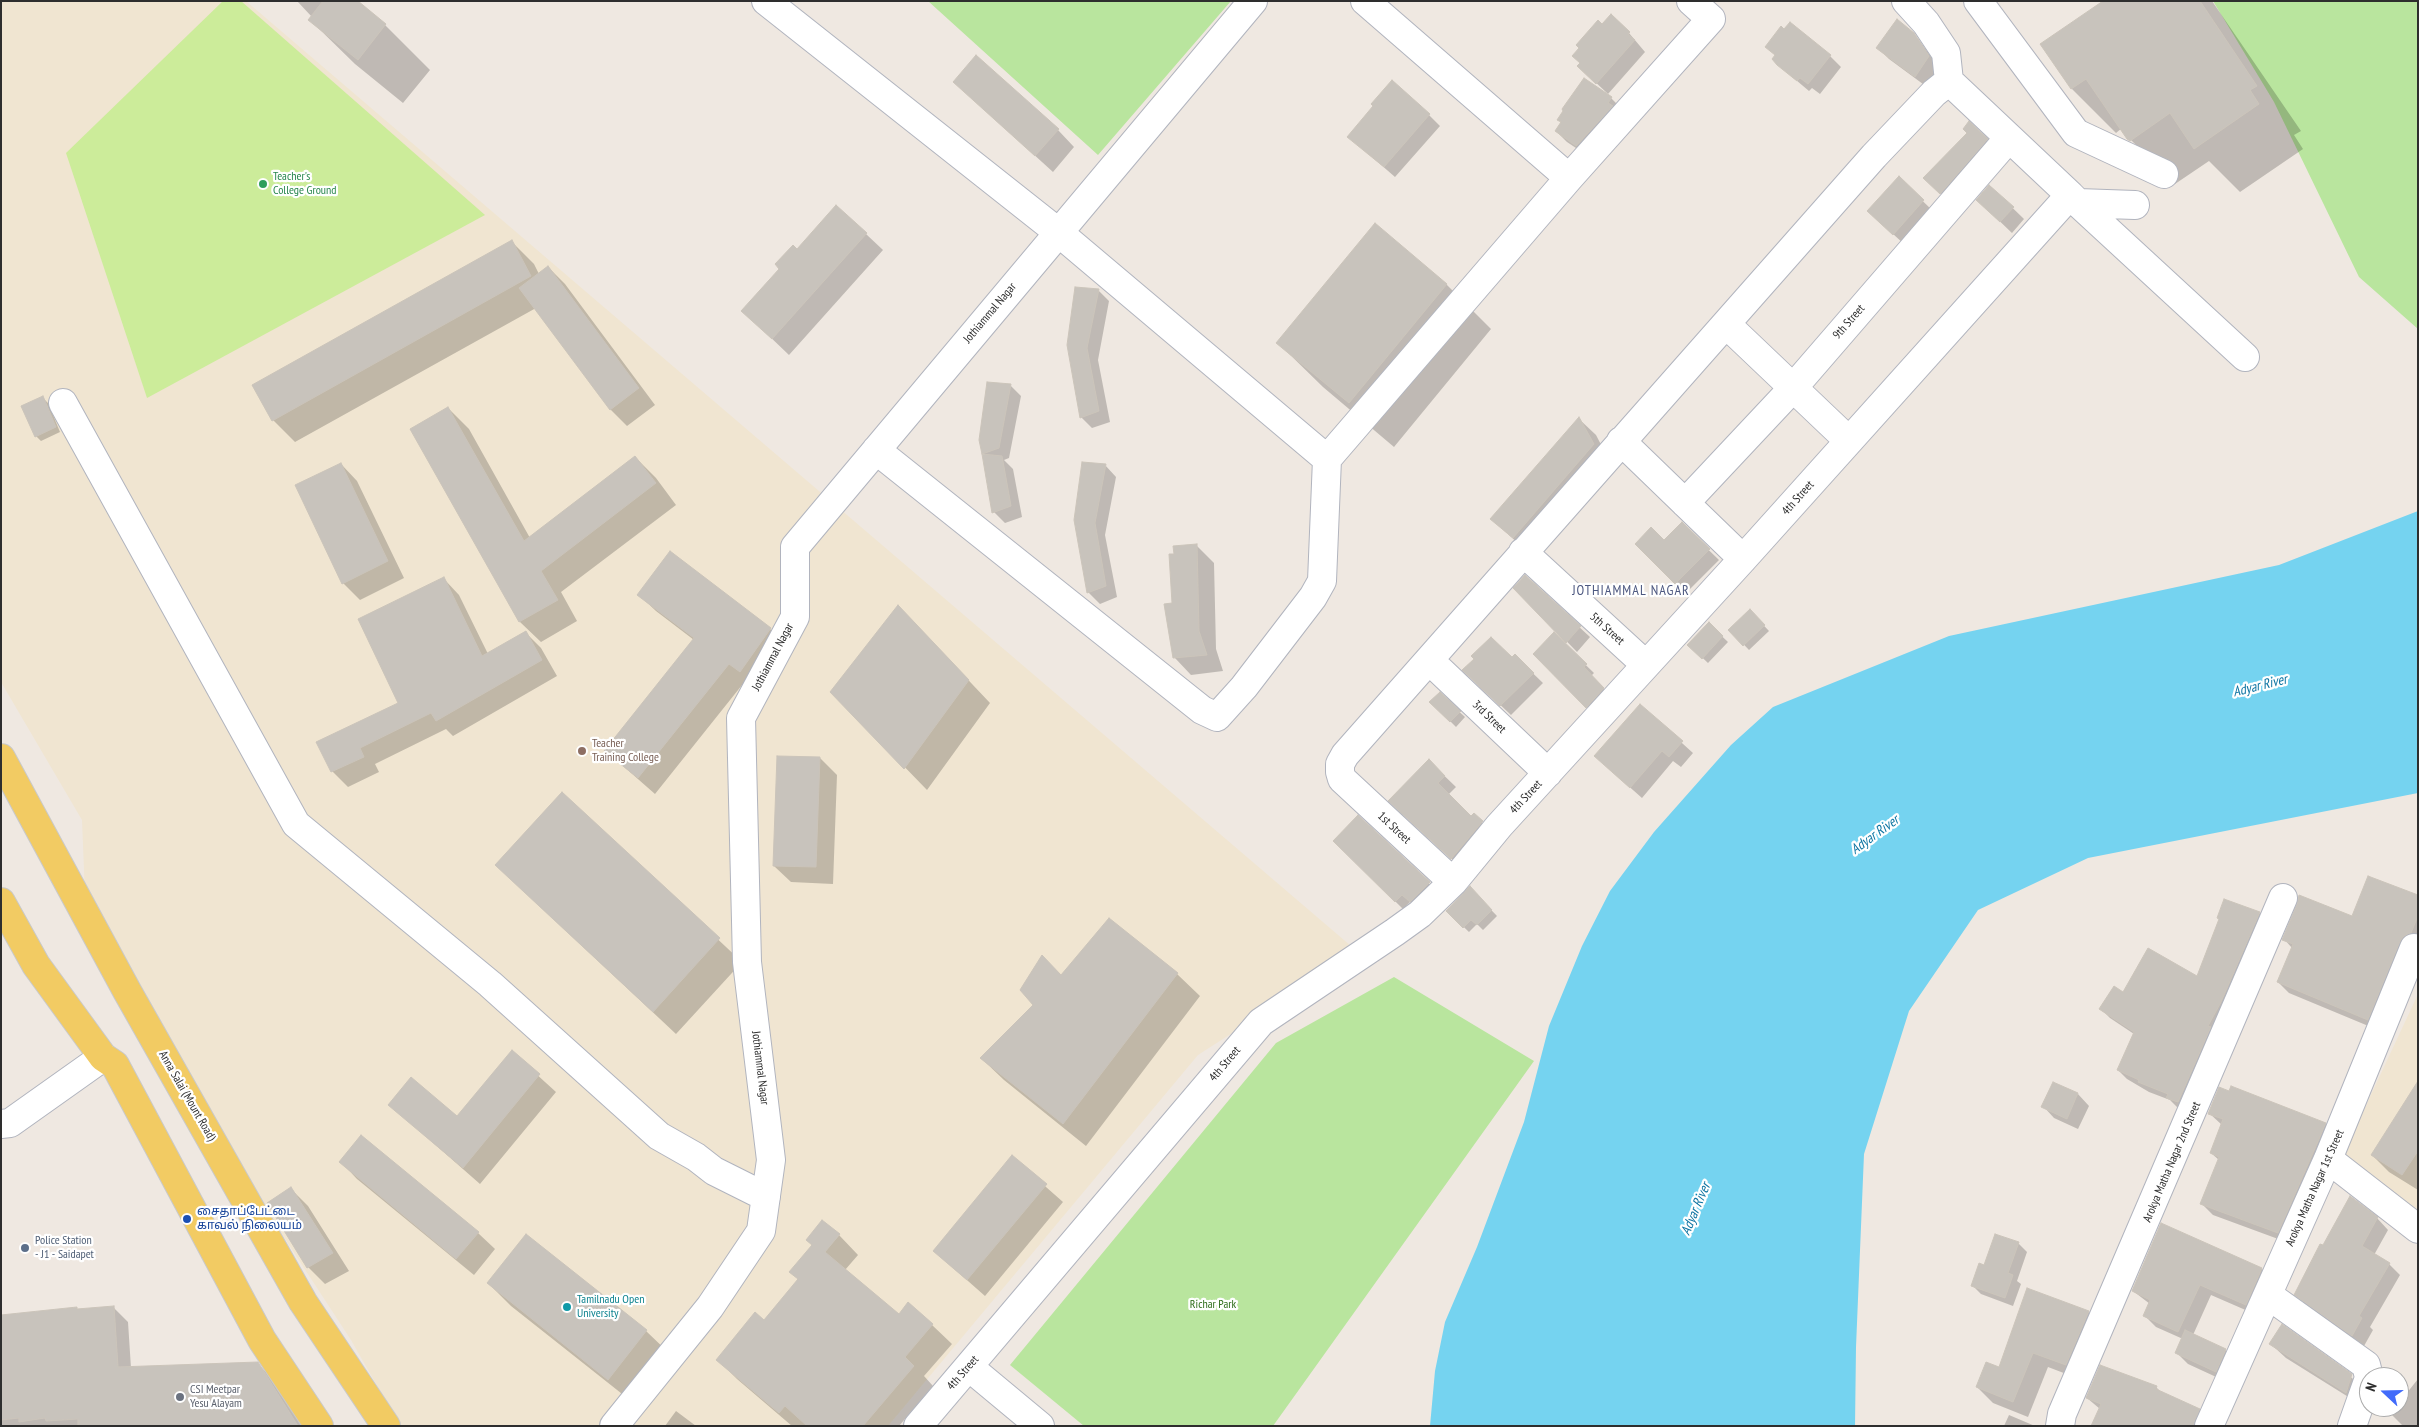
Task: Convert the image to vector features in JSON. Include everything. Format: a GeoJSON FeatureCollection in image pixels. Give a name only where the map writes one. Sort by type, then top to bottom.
{"type":"FeatureCollection","features":[{"type":"Feature","properties":{"kind":"main road","name":"Anna Salai (Mount Road)"},"geometry":{"type":"LineString","coordinates":[[1,758],[132,1000],[303,1302],[386,1426]]}},
{"type":"Feature","properties":{"kind":"main road"},"geometry":{"type":"LineString","coordinates":[[1,902],[36,965],[103,1057],[115,1064],[262,1340],[319,1426]]}},
{"type":"Feature","properties":{"kind":"street"},"geometry":{"type":"LineString","coordinates":[[766,1],[1058,232],[1327,459]]}},
{"type":"Feature","properties":{"kind":"street","name":"Jothiammal Nagar"},"geometry":{"type":"LineString","coordinates":[[614,1426],[710,1307],[761,1231],[771,1160],[747,962],[742,718],[795,617],[795,548],[1253,1]]}},
{"type":"Feature","properties":{"kind":"street"},"geometry":{"type":"LineString","coordinates":[[1364,1],[1569,178]]}},
{"type":"Feature","properties":{"kind":"street"},"geometry":{"type":"LineString","coordinates":[[876,450],[1202,710],[1216,717],[1250,679],[1313,597],[1322,581],[1327,459],[1569,178],[1712,19],[1691,1]]}},
{"type":"Feature","properties":{"kind":"street"},"geometry":{"type":"LineString","coordinates":[[1906,1],[1926,23],[1946,53],[1949,81],[2245,357]]}},
{"type":"Feature","properties":{"kind":"street"},"geometry":{"type":"LineString","coordinates":[[1978,1],[2076,134],[2164,174]]}},
{"type":"Feature","properties":{"kind":"street"},"geometry":{"type":"LineString","coordinates":[[1429,660],[1874,156],[1934,93],[1949,81]]}},
{"type":"Feature","properties":{"kind":"street","name":"9th Street"},"geometry":{"type":"LineString","coordinates":[[1685,503],[1792,389],[2009,138]]}},
{"type":"Feature","properties":{"kind":"street"},"geometry":{"type":"LineString","coordinates":[[2074,199],[2134,205]]}},
{"type":"Feature","properties":{"kind":"street","name":"4th Street"},"geometry":{"type":"LineString","coordinates":[[918,1426],[1261,1022],[1420,914],[1453,882],[1499,826],[1849,441],[2074,199]]}},
{"type":"Feature","properties":{"kind":"street"},"geometry":{"type":"LineString","coordinates":[[1726,324],[1792,389],[1849,441]]}},
{"type":"Feature","properties":{"kind":"street"},"geometry":{"type":"LineString","coordinates":[[63,403],[296,824],[490,984],[659,1136],[696,1157],[714,1172],[766,1197]]}},
{"type":"Feature","properties":{"kind":"street"},"geometry":{"type":"LineString","coordinates":[[1621,442],[1743,559]]}},
{"type":"Feature","properties":{"kind":"street","name":"5th Street"},"geometry":{"type":"LineString","coordinates":[[1523,552],[1646,665]]}},
{"type":"Feature","properties":{"kind":"street","name":"1st Street"},"geometry":{"type":"LineString","coordinates":[[1429,660],[1345,756],[1340,764],[1340,772],[1347,784],[1453,882]]}},
{"type":"Feature","properties":{"kind":"street","name":"3rd Street"},"geometry":{"type":"LineString","coordinates":[[1429,660],[1548,773]]}},
{"type":"Feature","properties":{"kind":"street","name":"Arokya Matha Nagar 2nd Street"},"geometry":{"type":"LineString","coordinates":[[2060,1426],[2062,1414],[2283,898]]}},
{"type":"Feature","properties":{"kind":"street","name":"Arokya Matha Nagar 1st Street"},"geometry":{"type":"LineString","coordinates":[[2208,1426],[2328,1159],[2414,948]]}},
{"type":"Feature","properties":{"kind":"street"},"geometry":{"type":"LineString","coordinates":[[1,1124],[10,1123],[103,1057]]}},
{"type":"Feature","properties":{"kind":"street"},"geometry":{"type":"LineString","coordinates":[[2328,1159],[2418,1229]]}},
{"type":"Feature","properties":{"kind":"street"},"geometry":{"type":"LineString","coordinates":[[2268,1295],[2366,1367]]}},
{"type":"Feature","properties":{"kind":"street"},"geometry":{"type":"LineString","coordinates":[[968,1367],[1040,1426]]}},
{"type":"Feature","properties":{"kind":"street"},"geometry":{"type":"LineString","coordinates":[[2352,1426],[2359,1406]]}},
{"type":"Feature","properties":{"kind":"shaded area","name":"Teacher Training College"},"geometry":{"type":"Polygon","coordinates":[[[1,1],[246,1],[1358,952],[1198,1055],[888,1426],[400,1426],[351,1340],[261,1202],[86,920],[82,820],[1,682],[1,1]]]}},
{"type":"Feature","properties":{"kind":"shaded area"},"geometry":{"type":"Polygon","coordinates":[[[2418,994],[2418,1219],[2342,1157],[2418,994]]]}},
{"type":"Feature","properties":{"kind":"green space","name":"Teacher's College Ground"},"geometry":{"type":"Polygon","coordinates":[[[223,1],[241,1],[485,215],[147,398],[66,153],[223,1]]]}},
{"type":"Feature","properties":{"kind":"green space"},"geometry":{"type":"Polygon","coordinates":[[[928,1],[1231,1],[1098,155],[928,1]]]}},
{"type":"Feature","properties":{"kind":"green space"},"geometry":{"type":"Polygon","coordinates":[[[2213,1],[2418,1],[2418,329],[2359,277],[2274,102],[2213,1]]]}},
{"type":"Feature","properties":{"kind":"green space","name":"Richar Park"},"geometry":{"type":"Polygon","coordinates":[[[1394,977],[1534,1061],[1273,1426],[1084,1426],[1010,1365],[1276,1043],[1394,977]]]}},
{"type":"Feature","properties":{"kind":"water","name":"Adyar River"},"geometry":{"type":"Polygon","coordinates":[[[2418,511],[2418,793],[2088,858],[1978,910],[1909,1011],[1864,1154],[1856,1347],[1855,1426],[1430,1426],[1435,1371],[1445,1322],[1477,1247],[1524,1122],[1549,1026],[1582,946],[1610,891],[1654,832],[1731,745],[1773,707],[1949,636],[2279,565],[2418,511]]]}},
{"type":"Feature","properties":{"kind":"building"},"geometry":{"type":"Polygon","coordinates":[[[323,1],[358,1],[386,24],[358,60],[308,20],[323,1]]]}},
{"type":"Feature","properties":{"kind":"building"},"geometry":{"type":"Polygon","coordinates":[[[2103,1],[2200,1],[2257,86],[2250,90],[2259,104],[2194,149],[2170,113],[2130,141],[2086,79],[2071,89],[2040,44],[2103,1]]]}},
{"type":"Feature","properties":{"kind":"building"},"geometry":{"type":"Polygon","coordinates":[[[1611,14],[1630,32],[1628,34],[1635,40],[1596,84],[1577,66],[1580,63],[1572,56],[1579,48],[1576,45],[1598,20],[1602,24],[1611,14]]]}},
{"type":"Feature","properties":{"kind":"building"},"geometry":{"type":"Polygon","coordinates":[[[1897,19],[1914,33],[1929,56],[1915,77],[1876,48],[1897,19]]]}},
{"type":"Feature","properties":{"kind":"building"},"geometry":{"type":"Polygon","coordinates":[[[1790,22],[1831,55],[1808,84],[1800,78],[1797,81],[1777,65],[1772,59],[1775,55],[1765,47],[1781,26],[1784,29],[1790,22]]]}},
{"type":"Feature","properties":{"kind":"building"},"geometry":{"type":"Polygon","coordinates":[[[976,55],[1059,129],[1035,156],[953,82],[976,55]]]}},
{"type":"Feature","properties":{"kind":"building"},"geometry":{"type":"Polygon","coordinates":[[[1584,78],[1612,97],[1608,103],[1613,106],[1576,146],[1555,131],[1561,122],[1557,120],[1563,111],[1562,109],[1584,78]]]}},
{"type":"Feature","properties":{"kind":"building"},"geometry":{"type":"Polygon","coordinates":[[[1392,80],[1430,114],[1384,167],[1347,137],[1373,106],[1371,104],[1392,80]]]}},
{"type":"Feature","properties":{"kind":"building"},"geometry":{"type":"Polygon","coordinates":[[[1969,121],[1988,139],[1940,194],[1923,178],[1967,133],[1963,129],[1969,121]]]}},
{"type":"Feature","properties":{"kind":"building"},"geometry":{"type":"Polygon","coordinates":[[[1899,176],[1924,200],[1893,235],[1867,211],[1899,176]]]}},
{"type":"Feature","properties":{"kind":"building"},"geometry":{"type":"Polygon","coordinates":[[[1989,185],[2014,207],[2000,222],[1976,200],[1989,185]]]}},
{"type":"Feature","properties":{"kind":"building"},"geometry":{"type":"Polygon","coordinates":[[[836,205],[867,233],[772,339],[741,311],[779,269],[775,264],[793,245],[797,249],[836,205]]]}},
{"type":"Feature","properties":{"kind":"building"},"geometry":{"type":"Polygon","coordinates":[[[1375,223],[1447,284],[1349,403],[1276,343],[1375,223]]]}},
{"type":"Feature","properties":{"kind":"building"},"geometry":{"type":"Polygon","coordinates":[[[512,240],[531,276],[272,421],[252,385],[512,240]]]}},
{"type":"Feature","properties":{"kind":"building"},"geometry":{"type":"Polygon","coordinates":[[[548,266],[639,388],[610,410],[519,288],[548,266]]]}},
{"type":"Feature","properties":{"kind":"building"},"geometry":{"type":"Polygon","coordinates":[[[1075,287],[1099,289],[1087,348],[1099,411],[1080,418],[1067,345],[1075,287]]]}},
{"type":"Feature","properties":{"kind":"building"},"geometry":{"type":"Polygon","coordinates":[[[987,382],[1011,384],[999,448],[982,454],[979,440],[987,382]]]}},
{"type":"Feature","properties":{"kind":"building"},"geometry":{"type":"Polygon","coordinates":[[[43,396],[56,427],[35,437],[21,406],[43,396]]]}},
{"type":"Feature","properties":{"kind":"building"},"geometry":{"type":"Polygon","coordinates":[[[448,407],[524,541],[635,456],[656,483],[541,571],[558,600],[519,622],[410,429],[448,407]]]}},
{"type":"Feature","properties":{"kind":"building"},"geometry":{"type":"Polygon","coordinates":[[[1579,417],[1594,444],[1513,538],[1490,519],[1579,417]]]}},
{"type":"Feature","properties":{"kind":"building"},"geometry":{"type":"Polygon","coordinates":[[[982,454],[1002,456],[1011,506],[992,513],[982,454]]]}},
{"type":"Feature","properties":{"kind":"building"},"geometry":{"type":"Polygon","coordinates":[[[1082,462],[1106,464],[1095,523],[1106,586],[1087,593],[1074,520],[1082,462]]]}},
{"type":"Feature","properties":{"kind":"building"},"geometry":{"type":"Polygon","coordinates":[[[341,463],[388,561],[342,584],[295,485],[341,463]]]}},
{"type":"Feature","properties":{"kind":"building"},"geometry":{"type":"Polygon","coordinates":[[[1682,522],[1710,549],[1675,584],[1635,544],[1651,527],[1664,540],[1682,522]]]}},
{"type":"Feature","properties":{"kind":"building"},"geometry":{"type":"Polygon","coordinates":[[[1197,544],[1199,631],[1207,655],[1173,658],[1164,604],[1172,603],[1169,554],[1174,554],[1173,546],[1197,544]]]}},
{"type":"Feature","properties":{"kind":"building"},"geometry":{"type":"Polygon","coordinates":[[[670,551],[771,628],[740,672],[729,664],[638,778],[604,751],[694,638],[637,595],[670,551]]]}},
{"type":"Feature","properties":{"kind":"building"},"geometry":{"type":"Polygon","coordinates":[[[1525,575],[1581,626],[1566,643],[1513,588],[1525,575]]]}},
{"type":"Feature","properties":{"kind":"building"},"geometry":{"type":"Polygon","coordinates":[[[444,577],[482,656],[526,631],[542,660],[436,721],[431,713],[360,748],[364,757],[331,772],[316,742],[398,703],[358,619],[444,577]]]}},
{"type":"Feature","properties":{"kind":"building"},"geometry":{"type":"Polygon","coordinates":[[[898,605],[969,680],[904,769],[830,692],[898,605]]]}},
{"type":"Feature","properties":{"kind":"building"},"geometry":{"type":"Polygon","coordinates":[[[1750,609],[1765,625],[1743,646],[1728,630],[1750,609]]]}},
{"type":"Feature","properties":{"kind":"building"},"geometry":{"type":"Polygon","coordinates":[[[1709,622],[1723,636],[1702,659],[1687,645],[1709,622]]]}},
{"type":"Feature","properties":{"kind":"building"},"geometry":{"type":"Polygon","coordinates":[[[1554,632],[1587,664],[1584,667],[1604,688],[1586,708],[1533,654],[1554,632]]]}},
{"type":"Feature","properties":{"kind":"building"},"geometry":{"type":"Polygon","coordinates":[[[1491,637],[1512,657],[1515,654],[1534,673],[1500,706],[1462,670],[1474,659],[1471,656],[1491,637]]]}},
{"type":"Feature","properties":{"kind":"building"},"geometry":{"type":"Polygon","coordinates":[[[1440,692],[1461,711],[1450,722],[1429,702],[1440,692]]]}},
{"type":"Feature","properties":{"kind":"building"},"geometry":{"type":"Polygon","coordinates":[[[1640,704],[1683,741],[1669,757],[1662,751],[1630,788],[1594,756],[1640,704]]]}},
{"type":"Feature","properties":{"kind":"building"},"geometry":{"type":"Polygon","coordinates":[[[777,756],[820,757],[816,867],[773,866],[777,756]]]}},
{"type":"Feature","properties":{"kind":"building"},"geometry":{"type":"Polygon","coordinates":[[[1429,759],[1445,776],[1438,783],[1471,816],[1474,813],[1483,821],[1451,859],[1388,801],[1429,759]]]}},
{"type":"Feature","properties":{"kind":"building"},"geometry":{"type":"Polygon","coordinates":[[[562,792],[720,938],[653,1012],[495,865],[562,792]]]}},
{"type":"Feature","properties":{"kind":"building"},"geometry":{"type":"Polygon","coordinates":[[[1358,815],[1430,882],[1410,902],[1402,895],[1395,902],[1333,841],[1358,815]]]}},
{"type":"Feature","properties":{"kind":"building"},"geometry":{"type":"Polygon","coordinates":[[[2368,876],[2418,895],[2418,916],[2411,933],[2404,936],[2400,942],[2368,1020],[2277,982],[2293,944],[2282,940],[2299,895],[2352,916],[2368,876]]]}},
{"type":"Feature","properties":{"kind":"building"},"geometry":{"type":"Polygon","coordinates":[[[1470,886],[1492,910],[1477,925],[1471,920],[1463,928],[1446,911],[1470,886]]]}},
{"type":"Feature","properties":{"kind":"building"},"geometry":{"type":"Polygon","coordinates":[[[2224,899],[2260,912],[2221,1002],[2208,1026],[2211,1027],[2178,1102],[2166,1098],[2168,1094],[2138,1082],[2139,1080],[2117,1070],[2134,1032],[2099,1009],[2114,986],[2123,992],[2148,948],[2197,976],[2219,919],[2217,918],[2224,899]]]}},
{"type":"Feature","properties":{"kind":"building"},"geometry":{"type":"Polygon","coordinates":[[[1109,918],[1178,973],[1063,1124],[980,1058],[1033,1005],[1020,990],[1042,955],[1061,975],[1109,918]]]}},
{"type":"Feature","properties":{"kind":"building"},"geometry":{"type":"Polygon","coordinates":[[[512,1050],[540,1074],[463,1168],[388,1105],[411,1077],[457,1116],[512,1050]]]}},
{"type":"Feature","properties":{"kind":"building"},"geometry":{"type":"Polygon","coordinates":[[[2418,1081],[2418,1151],[2402,1175],[2371,1155],[2418,1081]]]}},
{"type":"Feature","properties":{"kind":"building"},"geometry":{"type":"Polygon","coordinates":[[[2053,1082],[2078,1093],[2067,1119],[2041,1107],[2053,1082]]]}},
{"type":"Feature","properties":{"kind":"building"},"geometry":{"type":"Polygon","coordinates":[[[2231,1086],[2326,1123],[2278,1233],[2200,1204],[2219,1157],[2210,1153],[2223,1119],[2208,1114],[2219,1087],[2229,1091],[2231,1086]]]}},
{"type":"Feature","properties":{"kind":"building"},"geometry":{"type":"Polygon","coordinates":[[[361,1135],[479,1232],[456,1259],[339,1162],[361,1135]]]}},
{"type":"Feature","properties":{"kind":"building"},"geometry":{"type":"Polygon","coordinates":[[[1012,1155],[1047,1184],[967,1280],[933,1251],[1012,1155]]]}},
{"type":"Feature","properties":{"kind":"building"},"geometry":{"type":"Polygon","coordinates":[[[291,1187],[333,1253],[307,1268],[267,1203],[291,1187]]]}},
{"type":"Feature","properties":{"kind":"building"},"geometry":{"type":"Polygon","coordinates":[[[2350,1196],[2378,1217],[2362,1246],[2390,1263],[2359,1316],[2362,1318],[2352,1336],[2294,1295],[2320,1244],[2323,1245],[2350,1196]]]}},
{"type":"Feature","properties":{"kind":"building"},"geometry":{"type":"Polygon","coordinates":[[[822,1220],[840,1234],[825,1252],[899,1314],[908,1302],[933,1324],[905,1357],[914,1366],[863,1426],[807,1426],[785,1406],[779,1413],[716,1360],[755,1312],[764,1320],[798,1279],[789,1272],[812,1245],[806,1240],[822,1220]]]}},
{"type":"Feature","properties":{"kind":"building"},"geometry":{"type":"Polygon","coordinates":[[[2161,1223],[2262,1268],[2246,1305],[2200,1285],[2178,1332],[2143,1316],[2150,1300],[2132,1291],[2161,1223]]]}},
{"type":"Feature","properties":{"kind":"building","name":"Tamilnadu Open University"},"geometry":{"type":"Polygon","coordinates":[[[526,1234],[647,1330],[608,1380],[487,1283],[526,1234]]]}},
{"type":"Feature","properties":{"kind":"building"},"geometry":{"type":"Polygon","coordinates":[[[1995,1234],[2019,1242],[2008,1273],[2013,1275],[2005,1298],[1971,1286],[1979,1263],[1984,1265],[1995,1234]]]}},
{"type":"Feature","properties":{"kind":"building"},"geometry":{"type":"Polygon","coordinates":[[[2027,1288],[2089,1311],[2066,1365],[2033,1353],[2013,1402],[1976,1387],[1986,1362],[1999,1367],[2027,1288]]]}},
{"type":"Feature","properties":{"kind":"building"},"geometry":{"type":"Polygon","coordinates":[[[114,1306],[118,1367],[258,1362],[298,1426],[78,1426],[78,1419],[46,1421],[45,1418],[19,1422],[19,1418],[1,1420],[1,1315],[77,1307],[77,1309],[114,1306]]]}},
{"type":"Feature","properties":{"kind":"building"},"geometry":{"type":"Polygon","coordinates":[[[2282,1324],[2352,1374],[2346,1393],[2269,1344],[2282,1324]]]}},
{"type":"Feature","properties":{"kind":"building"},"geometry":{"type":"Polygon","coordinates":[[[2185,1330],[2226,1349],[2216,1372],[2175,1353],[2185,1330]]]}},
{"type":"Feature","properties":{"kind":"building"},"geometry":{"type":"Polygon","coordinates":[[[2100,1365],[2157,1386],[2156,1389],[2200,1409],[2194,1426],[2091,1426],[2101,1404],[2086,1398],[2100,1365]]]}},
{"type":"Feature","properties":{"kind":"place","name":"Teacher's College Ground"},"geometry":{"type":"Point","coordinates":[263,184]}},
{"type":"Feature","properties":{"kind":"place","name":"Teacher Training College"},"geometry":{"type":"Point","coordinates":[582,751]}},
{"type":"Feature","properties":{"kind":"place","name":"சைதாப்பேட்டை காவல் நிலையம்"},"geometry":{"type":"Point","coordinates":[187,1219]}},
{"type":"Feature","properties":{"kind":"place","name":"Police Station - J1 - Saidapet"},"geometry":{"type":"Point","coordinates":[25,1248]}},
{"type":"Feature","properties":{"kind":"place","name":"Tamilnadu Open University"},"geometry":{"type":"Point","coordinates":[567,1307]}},
{"type":"Feature","properties":{"kind":"place","name":"CSI Meetpar Yesu Alayam"},"geometry":{"type":"Point","coordinates":[180,1397]}},
{"type":"Feature","properties":{"kind":"district","name":"JOTHIAMMAL NAGAR"},"geometry":{"type":"Point","coordinates":[1631,591]}}]}
